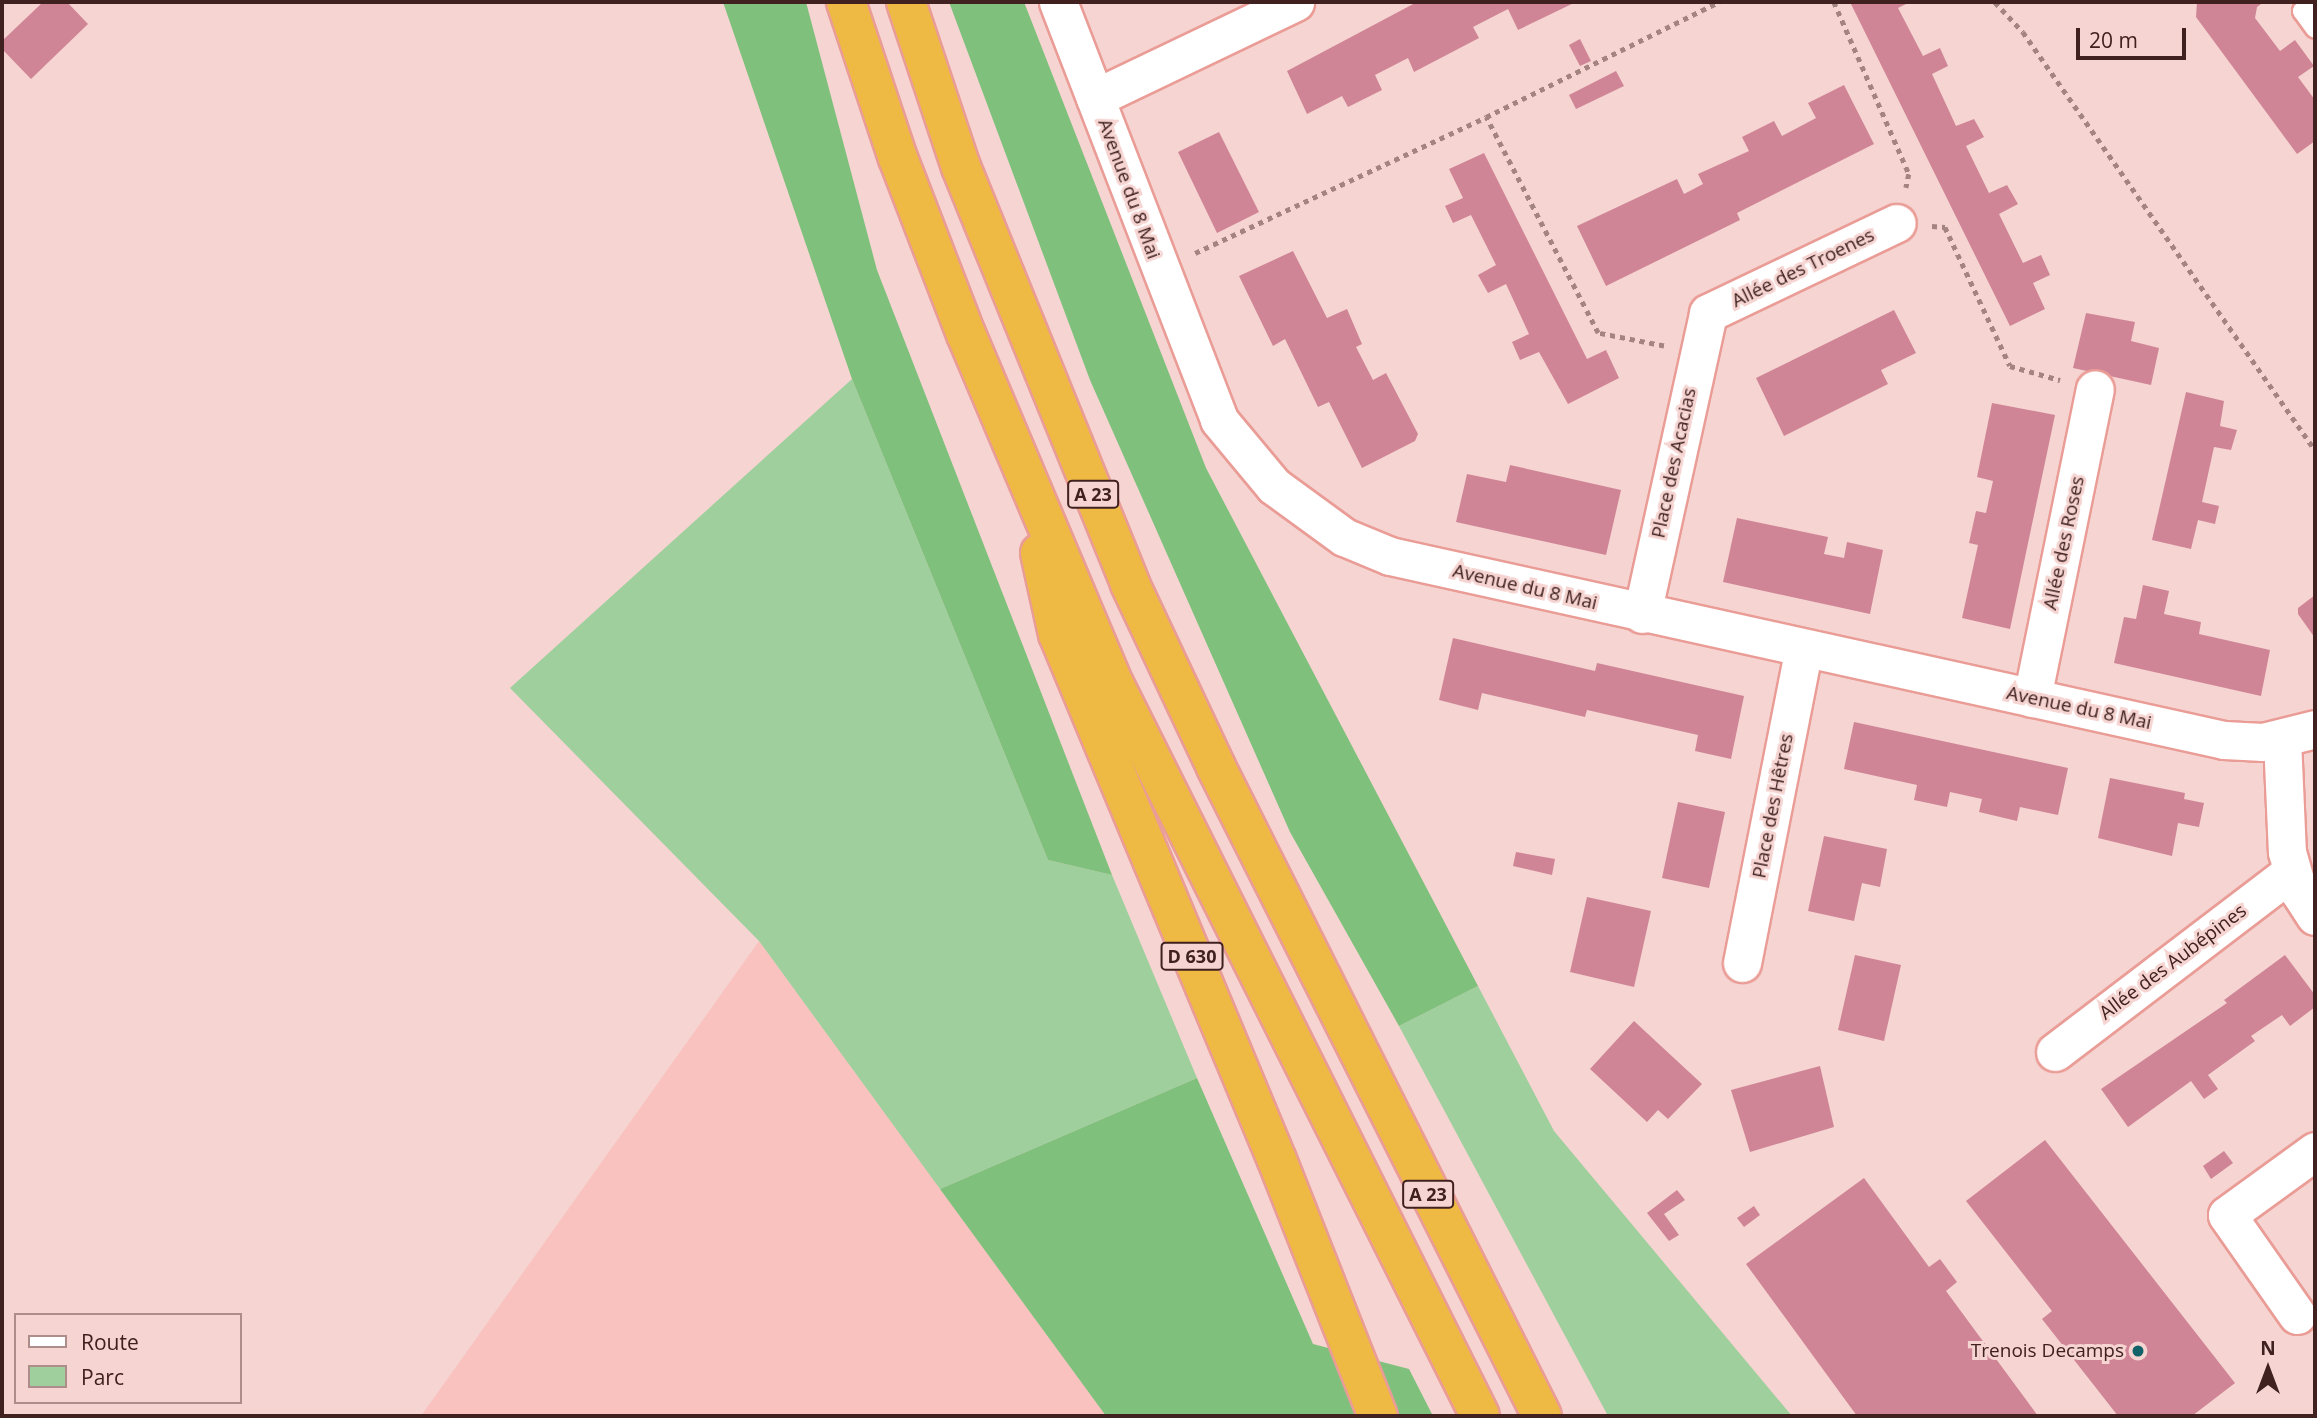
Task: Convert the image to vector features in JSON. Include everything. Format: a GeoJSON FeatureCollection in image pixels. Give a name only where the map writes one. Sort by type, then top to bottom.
{"type":"FeatureCollection","features":[{"type":"Feature","properties":{"kind":"highway","name":"A 23"},"geometry":{"type":"LineString","coordinates":[[846,2],[898,158],[1028,489],[1163,786],[1480,1416]]}},
{"type":"Feature","properties":{"kind":"highway","name":"A 23"},"geometry":{"type":"LineString","coordinates":[[906,2],[961,167],[1130,584],[1216,767],[1542,1416]]}},
{"type":"Feature","properties":{"kind":"highway","name":"D 630"},"geometry":{"type":"LineString","coordinates":[[1028,489],[1058,634],[1282,1170],[1378,1416]]}},
{"type":"Feature","properties":{"kind":"street","name":"Avenue du 8 Mai"},"geometry":{"type":"LineString","coordinates":[[1058,2],[1159,270],[1219,419],[1252,464],[1319,521],[1390,556],[1642,614],[2224,740],[2299,734]]}},
{"type":"Feature","properties":{"kind":"street"},"geometry":{"type":"LineString","coordinates":[[1095,98],[1295,2]]}},
{"type":"Feature","properties":{"kind":"street","name":"Allée des Troenes"},"geometry":{"type":"LineString","coordinates":[[1708,313],[1897,223]]}},
{"type":"Feature","properties":{"kind":"street","name":"Place des Acacias"},"geometry":{"type":"LineString","coordinates":[[1642,614],[1708,313]]}},
{"type":"Feature","properties":{"kind":"street","name":"Allée des Roses"},"geometry":{"type":"LineString","coordinates":[[2032,698],[2095,389]]}},
{"type":"Feature","properties":{"kind":"street","name":"Place des Hêtres"},"geometry":{"type":"LineString","coordinates":[[1742,963],[1804,648]]}},
{"type":"Feature","properties":{"kind":"street"},"geometry":{"type":"LineString","coordinates":[[2299,734],[2291,872],[2315,916]]}},
{"type":"Feature","properties":{"kind":"street","name":"Allée des Aubépines"},"geometry":{"type":"LineString","coordinates":[[2055,1052],[2291,872]]}},
{"type":"Feature","properties":{"kind":"street"},"geometry":{"type":"LineString","coordinates":[[2297,1315],[2227,1215],[2315,1151]]}},
{"type":"Feature","properties":{"kind":"lane"},"geometry":{"type":"LineString","coordinates":[[2314,2],[2302,11],[2315,30]]}},
{"type":"Feature","properties":{"kind":"path"},"geometry":{"type":"LineString","coordinates":[[1159,270],[1486,117],[1719,2]]}},
{"type":"Feature","properties":{"kind":"path"},"geometry":{"type":"LineString","coordinates":[[1833,2],[1909,174],[1897,223],[1945,227],[2010,366],[2095,389]]}},
{"type":"Feature","properties":{"kind":"path"},"geometry":{"type":"LineString","coordinates":[[1995,2],[2023,32],[2315,450]]}},
{"type":"Feature","properties":{"kind":"path"},"geometry":{"type":"LineString","coordinates":[[1486,117],[1598,332],[1698,354]]}},
{"type":"Feature","properties":{"kind":"shaded area"},"geometry":{"type":"Polygon","coordinates":[[[759,941],[1106,1416],[421,1416],[759,941]]]}},
{"type":"Feature","properties":{"kind":"green space"},"geometry":{"type":"Polygon","coordinates":[[[723,2],[806,2],[877,270],[1112,875],[1048,860],[852,379],[723,2]]]}},
{"type":"Feature","properties":{"kind":"green space"},"geometry":{"type":"Polygon","coordinates":[[[949,2],[1024,2],[1206,468],[1478,986],[1399,1026],[1290,832],[1090,380],[949,2]]]}},
{"type":"Feature","properties":{"kind":"green space"},"geometry":{"type":"Polygon","coordinates":[[[852,379],[1048,860],[1112,875],[1197,1078],[940,1189],[759,941],[510,688],[852,379]]]}},
{"type":"Feature","properties":{"kind":"green space"},"geometry":{"type":"Polygon","coordinates":[[[1478,986],[1554,1131],[1792,1416],[1608,1416],[1399,1026],[1478,986]]]}},
{"type":"Feature","properties":{"kind":"green space"},"geometry":{"type":"Polygon","coordinates":[[[1197,1078],[1313,1344],[1409,1369],[1433,1416],[1106,1416],[940,1189],[1197,1078]]]}},
{"type":"Feature","properties":{"kind":"building"},"geometry":{"type":"Polygon","coordinates":[[[43,2],[67,2],[88,24],[31,79],[2,49],[2,41],[43,2]]]}},
{"type":"Feature","properties":{"kind":"building"},"geometry":{"type":"Polygon","coordinates":[[[1417,2],[1576,2],[1518,30],[1508,9],[1473,27],[1479,38],[1414,72],[1408,58],[1375,75],[1382,90],[1348,107],[1342,96],[1307,114],[1287,71],[1417,2]]]}},
{"type":"Feature","properties":{"kind":"building"},"geometry":{"type":"Polygon","coordinates":[[[1850,2],[1910,2],[1898,8],[1923,56],[1940,48],[1948,66],[1932,74],[1956,126],[1974,119],[1984,137],[1966,146],[1989,193],[2007,185],[2018,204],[1999,214],[2023,263],[2041,255],[2050,275],[2033,283],[2045,309],[2010,326],[1850,2]]]}},
{"type":"Feature","properties":{"kind":"building"},"geometry":{"type":"Polygon","coordinates":[[[2197,2],[2264,2],[2257,7],[2255,18],[2280,51],[2295,40],[2314,66],[2298,77],[2315,100],[2315,141],[2297,154],[2196,17],[2197,2]]]}},
{"type":"Feature","properties":{"kind":"building"},"geometry":{"type":"Polygon","coordinates":[[[1580,39],[1591,61],[1580,66],[1569,45],[1580,39]]]}},
{"type":"Feature","properties":{"kind":"building"},"geometry":{"type":"Polygon","coordinates":[[[1616,71],[1624,86],[1576,109],[1569,95],[1616,71]]]}},
{"type":"Feature","properties":{"kind":"building"},"geometry":{"type":"Polygon","coordinates":[[[1844,85],[1874,144],[1737,213],[1740,220],[1606,286],[1577,226],[1677,179],[1684,194],[1703,184],[1698,174],[1749,151],[1742,137],[1774,121],[1782,136],[1816,118],[1808,103],[1844,85]]]}},
{"type":"Feature","properties":{"kind":"building"},"geometry":{"type":"Polygon","coordinates":[[[1219,132],[1259,212],[1217,233],[1178,152],[1219,132]]]}},
{"type":"Feature","properties":{"kind":"building"},"geometry":{"type":"Polygon","coordinates":[[[1484,153],[1587,359],[1606,350],[1619,378],[1568,404],[1539,352],[1520,360],[1512,342],[1529,334],[1506,284],[1488,293],[1478,275],[1496,265],[1471,215],[1453,223],[1445,206],[1463,198],[1449,169],[1484,153]]]}},
{"type":"Feature","properties":{"kind":"building"},"geometry":{"type":"Polygon","coordinates":[[[1293,251],[1327,318],[1347,309],[1362,344],[1356,347],[1373,380],[1386,373],[1418,434],[1415,441],[1362,468],[1329,402],[1318,407],[1285,339],[1273,346],[1239,276],[1293,251]]]}},
{"type":"Feature","properties":{"kind":"building"},"geometry":{"type":"Polygon","coordinates":[[[1894,310],[1916,353],[1881,370],[1888,384],[1784,436],[1756,378],[1894,310]]]}},
{"type":"Feature","properties":{"kind":"building"},"geometry":{"type":"Polygon","coordinates":[[[2086,313],[2135,322],[2131,341],[2159,348],[2151,385],[2073,368],[2086,313]]]}},
{"type":"Feature","properties":{"kind":"building"},"geometry":{"type":"Polygon","coordinates":[[[2186,392],[2224,401],[2220,426],[2237,430],[2231,450],[2214,447],[2202,502],[2219,506],[2215,524],[2198,520],[2191,549],[2152,540],[2186,392]]]}},
{"type":"Feature","properties":{"kind":"building"},"geometry":{"type":"Polygon","coordinates":[[[1992,403],[2055,415],[2010,629],[1962,618],[1978,545],[1969,543],[1976,511],[1986,513],[1993,481],[1977,477],[1992,403]]]}},
{"type":"Feature","properties":{"kind":"building"},"geometry":{"type":"Polygon","coordinates":[[[1510,465],[1621,490],[1606,555],[1456,522],[1467,474],[1506,482],[1510,465]]]}},
{"type":"Feature","properties":{"kind":"building"},"geometry":{"type":"Polygon","coordinates":[[[1737,518],[1828,537],[1824,554],[1844,558],[1847,542],[1883,550],[1870,614],[1723,582],[1737,518]]]}},
{"type":"Feature","properties":{"kind":"building"},"geometry":{"type":"Polygon","coordinates":[[[2143,585],[2169,591],[2164,614],[2201,622],[2199,634],[2270,650],[2261,696],[2114,663],[2124,617],[2136,619],[2143,585]]]}},
{"type":"Feature","properties":{"kind":"building"},"geometry":{"type":"Polygon","coordinates":[[[2315,595],[2315,638],[2298,614],[2298,608],[2315,595]]]}},
{"type":"Feature","properties":{"kind":"building"},"geometry":{"type":"Polygon","coordinates":[[[1453,638],[1595,671],[1597,663],[1744,696],[1731,759],[1695,751],[1698,735],[1587,710],[1585,717],[1482,693],[1478,710],[1439,700],[1453,638]]]}},
{"type":"Feature","properties":{"kind":"building"},"geometry":{"type":"Polygon","coordinates":[[[1854,722],[2068,768],[2058,815],[2020,807],[2017,821],[1979,812],[1982,799],[1950,792],[1947,807],[1914,800],[1917,785],[1844,769],[1854,722]]]}},
{"type":"Feature","properties":{"kind":"building"},"geometry":{"type":"Polygon","coordinates":[[[2110,778],[2185,793],[2184,799],[2204,803],[2199,827],[2178,823],[2172,856],[2098,838],[2110,778]]]}},
{"type":"Feature","properties":{"kind":"building"},"geometry":{"type":"Polygon","coordinates":[[[1678,802],[1725,812],[1709,888],[1662,878],[1678,802]]]}},
{"type":"Feature","properties":{"kind":"building"},"geometry":{"type":"Polygon","coordinates":[[[1824,836],[1887,849],[1880,887],[1862,883],[1854,921],[1808,911],[1824,836]]]}},
{"type":"Feature","properties":{"kind":"building"},"geometry":{"type":"Polygon","coordinates":[[[1516,852],[1555,859],[1552,875],[1513,866],[1516,852]]]}},
{"type":"Feature","properties":{"kind":"building"},"geometry":{"type":"Polygon","coordinates":[[[1587,897],[1651,911],[1634,987],[1570,972],[1587,897]]]}},
{"type":"Feature","properties":{"kind":"building"},"geometry":{"type":"Polygon","coordinates":[[[1855,955],[1901,965],[1884,1041],[1838,1030],[1855,955]]]}},
{"type":"Feature","properties":{"kind":"building"},"geometry":{"type":"Polygon","coordinates":[[[2285,955],[2315,995],[2315,1007],[2290,1026],[2282,1015],[2251,1036],[2255,1041],[2208,1075],[2218,1089],[2204,1099],[2191,1081],[2128,1127],[2101,1089],[2227,1003],[2224,1000],[2285,955]]]}},
{"type":"Feature","properties":{"kind":"building"},"geometry":{"type":"Polygon","coordinates":[[[1634,1021],[1702,1084],[1668,1119],[1658,1110],[1647,1122],[1590,1069],[1634,1021]]]}},
{"type":"Feature","properties":{"kind":"building"},"geometry":{"type":"Polygon","coordinates":[[[1820,1066],[1834,1127],[1750,1152],[1731,1090],[1820,1066]]]}},
{"type":"Feature","properties":{"kind":"building"},"geometry":{"type":"Polygon","coordinates":[[[2045,1140],[2235,1383],[2192,1416],[2118,1416],[2042,1319],[2052,1311],[1966,1201],[2045,1140]]]}},
{"type":"Feature","properties":{"kind":"building"},"geometry":{"type":"Polygon","coordinates":[[[2224,1151],[2233,1163],[2211,1179],[2203,1166],[2224,1151]]]}},
{"type":"Feature","properties":{"kind":"building"},"geometry":{"type":"Polygon","coordinates":[[[1864,1178],[1929,1267],[1940,1259],[1957,1282],[1946,1291],[2038,1416],[1857,1416],[1746,1264],[1864,1178]]]}},
{"type":"Feature","properties":{"kind":"building"},"geometry":{"type":"Polygon","coordinates":[[[1677,1190],[1685,1200],[1664,1214],[1679,1235],[1669,1241],[1647,1213],[1677,1190]]]}},
{"type":"Feature","properties":{"kind":"building"},"geometry":{"type":"Polygon","coordinates":[[[1754,1206],[1760,1215],[1744,1227],[1737,1218],[1754,1206]]]}},
{"type":"Feature","properties":{"kind":"place","name":"Trenois Decamps"},"geometry":{"type":"Point","coordinates":[2138,1351]}}]}
